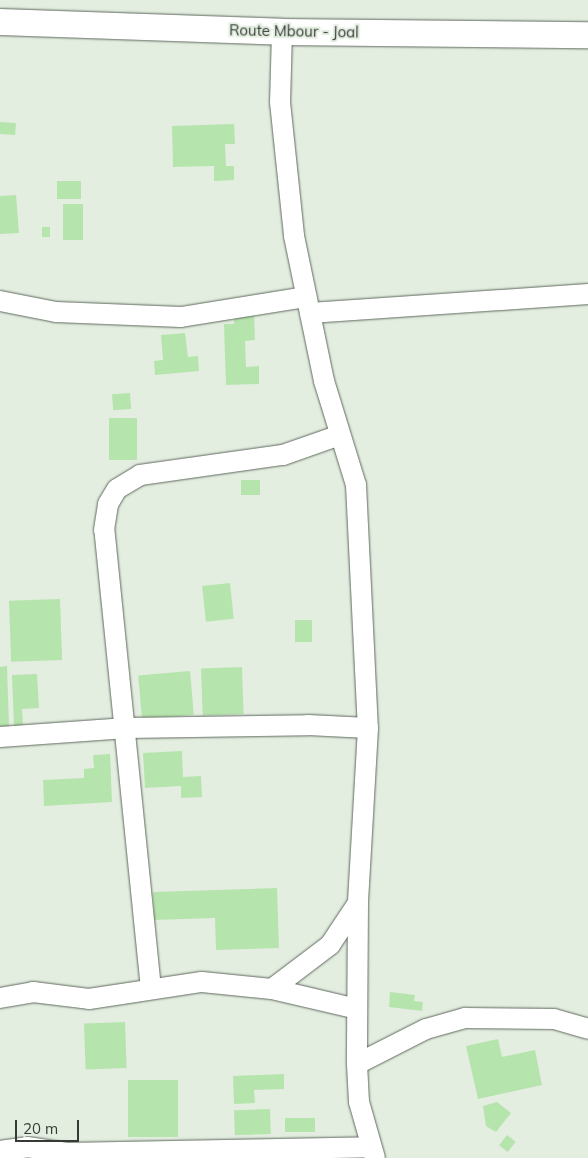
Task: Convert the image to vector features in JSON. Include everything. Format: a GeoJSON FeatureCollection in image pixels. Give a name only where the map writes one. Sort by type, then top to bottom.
{"type":"FeatureCollection","features":[{"type":"Feature","properties":{"kind":"main road","name":"Route Mbour - Joal"},"geometry":{"type":"LineString","coordinates":[[0,22],[282,32],[588,34]]}},
{"type":"Feature","properties":{"kind":"street"},"geometry":{"type":"LineString","coordinates":[[0,1151],[27,1147],[67,1153],[191,1155],[373,1153],[359,1102],[357,1064],[358,902],[368,728],[356,486],[340,436],[308,305],[294,236],[282,122],[282,32]]}},
{"type":"Feature","properties":{"kind":"street"},"geometry":{"type":"LineString","coordinates":[[0,301],[103,316],[181,317],[308,305],[588,294]]}},
{"type":"Feature","properties":{"kind":"street"},"geometry":{"type":"LineString","coordinates":[[151,989],[127,728],[104,530],[108,504],[117,489],[140,475],[283,454],[340,436]]}},
{"type":"Feature","properties":{"kind":"street"},"geometry":{"type":"LineString","coordinates":[[0,737],[127,728],[308,725],[368,728]]}},
{"type":"Feature","properties":{"kind":"street"},"geometry":{"type":"LineString","coordinates":[[272,989],[330,944],[358,902]]}},
{"type":"Feature","properties":{"kind":"street"},"geometry":{"type":"LineString","coordinates":[[0,998],[33,992],[88,999],[202,982],[272,989],[357,1009]]}},
{"type":"Feature","properties":{"kind":"street"},"geometry":{"type":"LineString","coordinates":[[357,1064],[426,1029],[465,1018],[554,1019],[588,1029]]}},
{"type":"Feature","properties":{"kind":"building"},"geometry":{"type":"Polygon","coordinates":[[[0,122],[16,123],[15,135],[0,134],[0,122]]]}},
{"type":"Feature","properties":{"kind":"building"},"geometry":{"type":"Polygon","coordinates":[[[234,124],[235,144],[225,144],[226,166],[234,166],[234,180],[214,181],[214,166],[173,167],[172,126],[234,124]]]}},
{"type":"Feature","properties":{"kind":"building"},"geometry":{"type":"Polygon","coordinates":[[[57,181],[81,181],[81,199],[57,199],[57,181]]]}},
{"type":"Feature","properties":{"kind":"building"},"geometry":{"type":"Polygon","coordinates":[[[16,195],[19,233],[0,234],[0,196],[16,195]]]}},
{"type":"Feature","properties":{"kind":"building"},"geometry":{"type":"Polygon","coordinates":[[[63,204],[83,204],[83,240],[63,240],[63,204]]]}},
{"type":"Feature","properties":{"kind":"building"},"geometry":{"type":"Polygon","coordinates":[[[42,227],[50,227],[50,237],[42,237],[42,227]]]}},
{"type":"Feature","properties":{"kind":"building"},"geometry":{"type":"Polygon","coordinates":[[[254,314],[255,340],[245,341],[246,367],[259,366],[259,384],[226,385],[224,324],[234,324],[234,315],[254,314]]]}},
{"type":"Feature","properties":{"kind":"building"},"geometry":{"type":"Polygon","coordinates":[[[185,333],[188,357],[198,356],[199,371],[155,375],[154,361],[163,360],[161,335],[185,333]]]}},
{"type":"Feature","properties":{"kind":"building"},"geometry":{"type":"Polygon","coordinates":[[[130,393],[131,409],[113,410],[112,394],[130,393]]]}},
{"type":"Feature","properties":{"kind":"building"},"geometry":{"type":"Polygon","coordinates":[[[109,418],[137,418],[137,460],[109,460],[109,418]]]}},
{"type":"Feature","properties":{"kind":"building"},"geometry":{"type":"Polygon","coordinates":[[[241,480],[260,480],[260,495],[241,495],[241,480]]]}},
{"type":"Feature","properties":{"kind":"building"},"geometry":{"type":"Polygon","coordinates":[[[230,583],[234,619],[206,622],[202,586],[230,583]]]}},
{"type":"Feature","properties":{"kind":"building"},"geometry":{"type":"Polygon","coordinates":[[[60,599],[62,660],[11,662],[9,601],[60,599]]]}},
{"type":"Feature","properties":{"kind":"building"},"geometry":{"type":"Polygon","coordinates":[[[295,620],[312,620],[312,642],[295,642],[295,620]]]}},
{"type":"Feature","properties":{"kind":"building"},"geometry":{"type":"Polygon","coordinates":[[[7,666],[9,726],[0,727],[0,667],[7,666]]]}},
{"type":"Feature","properties":{"kind":"building"},"geometry":{"type":"Polygon","coordinates":[[[242,667],[244,714],[203,715],[201,668],[242,667]]]}},
{"type":"Feature","properties":{"kind":"building"},"geometry":{"type":"Polygon","coordinates":[[[190,671],[194,715],[142,719],[138,676],[190,671]]]}},
{"type":"Feature","properties":{"kind":"building"},"geometry":{"type":"Polygon","coordinates":[[[37,674],[39,708],[22,709],[23,726],[14,727],[12,675],[37,674]]]}},
{"type":"Feature","properties":{"kind":"building"},"geometry":{"type":"Polygon","coordinates":[[[182,751],[183,777],[201,776],[202,797],[181,798],[181,786],[145,788],[143,753],[182,751]]]}},
{"type":"Feature","properties":{"kind":"building"},"geometry":{"type":"Polygon","coordinates":[[[110,754],[112,802],[44,806],[43,780],[84,778],[84,769],[94,768],[93,755],[110,754]]]}},
{"type":"Feature","properties":{"kind":"building"},"geometry":{"type":"Polygon","coordinates":[[[277,888],[279,948],[216,950],[215,918],[154,920],[153,892],[277,888]]]}},
{"type":"Feature","properties":{"kind":"building"},"geometry":{"type":"Polygon","coordinates":[[[390,992],[415,995],[414,1001],[423,1002],[422,1011],[389,1007],[390,992]]]}},
{"type":"Feature","properties":{"kind":"building"},"geometry":{"type":"Polygon","coordinates":[[[125,1022],[127,1068],[86,1069],[84,1023],[125,1022]]]}},
{"type":"Feature","properties":{"kind":"building"},"geometry":{"type":"Polygon","coordinates":[[[498,1039],[502,1057],[535,1050],[542,1085],[478,1099],[466,1046],[498,1039]]]}},
{"type":"Feature","properties":{"kind":"building"},"geometry":{"type":"Polygon","coordinates":[[[284,1074],[284,1089],[254,1090],[255,1103],[234,1104],[233,1076],[284,1074]]]}},
{"type":"Feature","properties":{"kind":"building"},"geometry":{"type":"Polygon","coordinates":[[[128,1080],[178,1080],[178,1137],[128,1137],[128,1080]]]}},
{"type":"Feature","properties":{"kind":"building"},"geometry":{"type":"Polygon","coordinates":[[[497,1102],[511,1113],[496,1132],[486,1126],[483,1106],[497,1102]]]}},
{"type":"Feature","properties":{"kind":"building"},"geometry":{"type":"Polygon","coordinates":[[[270,1109],[271,1134],[235,1135],[234,1110],[270,1109]]]}},
{"type":"Feature","properties":{"kind":"building"},"geometry":{"type":"Polygon","coordinates":[[[285,1118],[315,1118],[315,1132],[285,1132],[285,1118]]]}},
{"type":"Feature","properties":{"kind":"building"},"geometry":{"type":"Polygon","coordinates":[[[507,1135],[516,1142],[508,1152],[499,1145],[507,1135]]]}}]}
